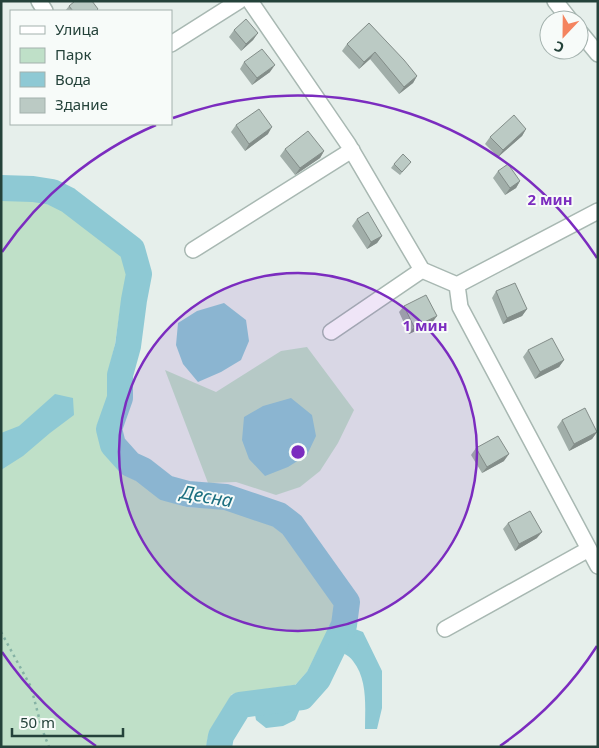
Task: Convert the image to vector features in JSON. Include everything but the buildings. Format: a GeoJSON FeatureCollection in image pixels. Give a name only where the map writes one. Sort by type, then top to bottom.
{"type":"FeatureCollection","features":[{"type":"Feature","properties":{"kind":"street"},"geometry":{"type":"LineString","coordinates":[[172,43],[238,1]]}},
{"type":"Feature","properties":{"kind":"street"},"geometry":{"type":"LineString","coordinates":[[250,1],[352,150],[422,270],[457,285]]}},
{"type":"Feature","properties":{"kind":"street"},"geometry":{"type":"LineString","coordinates":[[589,43],[598,54]]}},
{"type":"Feature","properties":{"kind":"street"},"geometry":{"type":"LineString","coordinates":[[193,250],[352,150]]}},
{"type":"Feature","properties":{"kind":"street"},"geometry":{"type":"LineString","coordinates":[[457,285],[598,210]]}},
{"type":"Feature","properties":{"kind":"street"},"geometry":{"type":"LineString","coordinates":[[331,332],[422,270]]}},
{"type":"Feature","properties":{"kind":"street"},"geometry":{"type":"LineString","coordinates":[[457,285],[460,307],[598,566]]}},
{"type":"Feature","properties":{"kind":"street"},"geometry":{"type":"LineString","coordinates":[[444,629],[588,549]]}},
{"type":"Feature","properties":{"kind":"path"},"geometry":{"type":"LineString","coordinates":[[1,632],[31,687],[42,729],[49,747]]}},
{"type":"Feature","properties":{"kind":"green space"},"geometry":{"type":"Polygon","coordinates":[[[1,200],[32,201],[48,204],[62,210],[121,256],[127,274],[123,292],[136,290],[134,300],[121,303],[115,344],[108,373],[108,396],[96,428],[102,451],[122,474],[137,481],[161,499],[186,507],[224,509],[273,526],[283,534],[334,605],[332,622],[307,672],[295,685],[232,694],[209,732],[206,747],[1,747],[1,200]]]}},
{"type":"Feature","properties":{"kind":"green space"},"geometry":{"type":"Polygon","coordinates":[[[307,347],[354,410],[338,443],[320,471],[300,487],[276,495],[236,482],[208,483],[165,370],[216,392],[281,351],[307,347]]]}},
{"type":"Feature","properties":{"kind":"water"},"geometry":{"type":"Polygon","coordinates":[[[224,303],[246,320],[249,341],[241,360],[221,372],[198,382],[183,364],[176,345],[178,323],[197,311],[224,303]]]}},
{"type":"Feature","properties":{"kind":"water"},"geometry":{"type":"Polygon","coordinates":[[[55,394],[73,398],[74,415],[23,456],[1,470],[1,433],[19,426],[55,394]]]}},
{"type":"Feature","properties":{"kind":"water"},"geometry":{"type":"Polygon","coordinates":[[[291,398],[312,415],[316,436],[307,455],[288,467],[265,476],[249,459],[242,440],[244,417],[263,406],[291,398]]]}},
{"type":"Feature","properties":{"kind":"water"},"geometry":{"type":"Polygon","coordinates":[[[344,625],[363,632],[382,671],[382,708],[377,729],[365,729],[365,694],[358,668],[344,653],[333,648],[344,625]]]}},
{"type":"Feature","properties":{"kind":"water"},"geometry":{"type":"Polygon","coordinates":[[[299,697],[299,711],[295,720],[283,726],[266,728],[256,720],[253,704],[299,697]]]}},
{"type":"Feature","properties":{"kind":"waterway","name":"Десна"},"geometry":{"type":"LineString","coordinates":[[1,188],[33,189],[52,192],[68,200],[132,249],[139,274],[128,346],[120,375],[120,398],[109,429],[113,445],[130,464],[143,470],[166,488],[188,494],[226,497],[279,515],[292,525],[347,602],[344,625],[318,679],[302,697],[240,705],[221,736],[219,747]]}}]}
